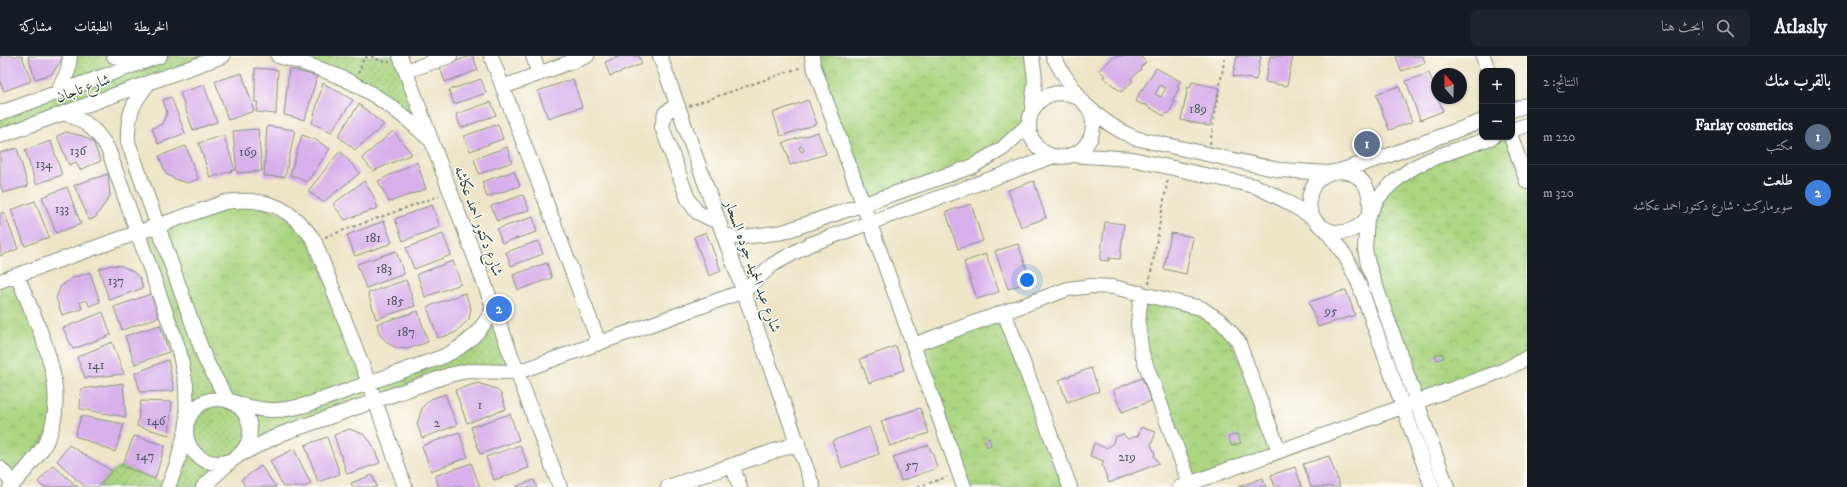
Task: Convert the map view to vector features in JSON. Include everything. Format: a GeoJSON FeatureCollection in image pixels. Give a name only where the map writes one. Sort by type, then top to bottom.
{"type":"FeatureCollection","features":[{"type":"Feature","properties":{"kind":"street"},"geometry":{"type":"LineString","coordinates":[[57,93],[68,72],[70,56]]}},
{"type":"Feature","properties":{"kind":"street"},"geometry":{"type":"LineString","coordinates":[[114,56],[130,61],[144,62]]}},
{"type":"Feature","properties":{"kind":"street","name":"شارع تاجان"},"geometry":{"type":"LineString","coordinates":[[0,113],[160,56]]}},
{"type":"Feature","properties":{"kind":"street","name":"شارع تاجان"},"geometry":{"type":"LineString","coordinates":[[0,136],[150,82],[209,58],[223,56]]}},
{"type":"Feature","properties":{"kind":"street"},"geometry":{"type":"LineString","coordinates":[[278,56],[310,64],[354,83],[376,95],[405,116],[431,141]]}},
{"type":"Feature","properties":{"kind":"street"},"geometry":{"type":"LineString","coordinates":[[402,62],[450,56]]}},
{"type":"Feature","properties":{"kind":"street"},"geometry":{"type":"LineString","coordinates":[[491,56],[599,343]]}},
{"type":"Feature","properties":{"kind":"street"},"geometry":{"type":"LineString","coordinates":[[533,56],[539,74]]}},
{"type":"Feature","properties":{"kind":"street"},"geometry":{"type":"LineString","coordinates":[[503,87],[587,56]]}},
{"type":"Feature","properties":{"kind":"street","name":"شارع عبد الحميد جوده السحار"},"geometry":{"type":"LineString","coordinates":[[660,56],[813,487]]}},
{"type":"Feature","properties":{"kind":"street"},"geometry":{"type":"LineString","coordinates":[[1032,56],[1035,79],[1032,109],[1028,125],[1030,136],[1036,145],[1044,152],[1054,156]]}},
{"type":"Feature","properties":{"kind":"street"},"geometry":{"type":"LineString","coordinates":[[1053,56],[1062,72],[1084,102],[1093,120],[1092,135],[1087,144],[1080,151],[1070,156]]}},
{"type":"Feature","properties":{"kind":"street"},"geometry":{"type":"LineString","coordinates":[[1483,56],[1487,68]]}},
{"type":"Feature","properties":{"kind":"street"},"geometry":{"type":"LineString","coordinates":[[813,60],[964,487]]}},
{"type":"Feature","properties":{"kind":"street","name":"شارع دكتور احمد عكاشه"},"geometry":{"type":"LineString","coordinates":[[402,62],[493,309],[561,487]]}},
{"type":"Feature","properties":{"kind":"street"},"geometry":{"type":"LineString","coordinates":[[150,82],[139,95],[131,110],[128,126],[128,142],[205,359],[229,400],[244,410],[250,424],[249,440],[237,457],[204,487]]}},
{"type":"Feature","properties":{"kind":"street"},"geometry":{"type":"LineString","coordinates":[[1032,109],[1042,98],[1054,93],[1068,93],[1084,102],[1106,123],[1135,138],[1279,170],[1350,172],[1360,178],[1368,187],[1371,198],[1366,249],[1368,264],[1416,402],[1448,487]]}},
{"type":"Feature","properties":{"kind":"street"},"geometry":{"type":"LineString","coordinates":[[1515,109],[1527,105]]}},
{"type":"Feature","properties":{"kind":"street"},"geometry":{"type":"LineString","coordinates":[[678,107],[665,113],[662,127],[685,192],[692,206],[697,212],[719,221]]}},
{"type":"Feature","properties":{"kind":"street"},"geometry":{"type":"LineString","coordinates":[[64,113],[78,118],[90,126],[101,137],[108,149],[184,368],[187,391],[186,426],[188,444],[201,458],[207,461],[220,463],[237,457],[281,434],[449,375],[467,371],[518,372],[744,291],[772,265],[808,245],[1054,156],[1132,159],[1255,186],[1312,216]]}},
{"type":"Feature","properties":{"kind":"street"},"geometry":{"type":"LineString","coordinates":[[1432,487],[1360,284],[1346,257],[1326,230],[1318,224],[1312,216],[1309,204],[1311,191],[1318,180],[1333,172],[1381,158],[1479,122]]}},
{"type":"Feature","properties":{"kind":"street"},"geometry":{"type":"LineString","coordinates":[[724,236],[744,237],[783,232],[971,167],[1002,149],[1028,125]]}},
{"type":"Feature","properties":{"kind":"street"},"geometry":{"type":"LineString","coordinates":[[1515,129],[1527,125]]}},
{"type":"Feature","properties":{"kind":"street"},"geometry":{"type":"LineString","coordinates":[[1326,230],[1337,233],[1349,232],[1359,227],[1391,184],[1418,164],[1485,140]]}},
{"type":"Feature","properties":{"kind":"street"},"geometry":{"type":"LineString","coordinates":[[1512,140],[1527,182]]}},
{"type":"Feature","properties":{"kind":"street"},"geometry":{"type":"LineString","coordinates":[[0,281],[225,202],[246,200],[266,203],[285,211],[302,224],[314,240],[369,383],[405,487]]}},
{"type":"Feature","properties":{"kind":"street"},"geometry":{"type":"LineString","coordinates":[[0,468],[11,485],[30,465],[44,445],[53,425],[56,405],[55,384],[51,365],[17,275]]}},
{"type":"Feature","properties":{"kind":"street"},"geometry":{"type":"LineString","coordinates":[[913,345],[1068,289],[1090,286],[1113,287],[1201,308],[1222,322],[1238,341],[1279,451]]}},
{"type":"Feature","properties":{"kind":"street"},"geometry":{"type":"LineString","coordinates":[[1144,294],[1138,324],[1142,354],[1185,485],[1403,407],[1502,370],[1527,358]]}},
{"type":"Feature","properties":{"kind":"street"},"geometry":{"type":"LineString","coordinates":[[168,487],[177,464],[186,426],[193,410],[203,402],[215,398],[229,400],[250,408],[270,411],[290,410],[442,357],[458,349],[473,338],[485,325],[493,309]]}},
{"type":"Feature","properties":{"kind":"street"},"geometry":{"type":"LineString","coordinates":[[1004,312],[1070,487]]}},
{"type":"Feature","properties":{"kind":"street"},"geometry":{"type":"LineString","coordinates":[[668,487],[798,443]]}},
{"type":"Feature","properties":{"kind":"street"},"geometry":{"type":"LineString","coordinates":[[732,465],[740,487]]}},
{"type":"Feature","properties":{"kind":"path"},"geometry":{"type":"LineString","coordinates":[[364,58],[371,56],[386,63],[402,62]]}},
{"type":"Feature","properties":{"kind":"path"},"geometry":{"type":"LineString","coordinates":[[1208,154],[1225,56]]}},
{"type":"Feature","properties":{"kind":"path"},"geometry":{"type":"LineString","coordinates":[[354,83],[364,58]]}},
{"type":"Feature","properties":{"kind":"path"},"geometry":{"type":"LineString","coordinates":[[678,107],[813,60]]}},
{"type":"Feature","properties":{"kind":"path"},"geometry":{"type":"LineString","coordinates":[[1144,294],[1170,167]]}},
{"type":"Feature","properties":{"kind":"path"},"geometry":{"type":"LineString","coordinates":[[314,240],[450,192]]}},
{"type":"Feature","properties":{"kind":"path"},"geometry":{"type":"LineString","coordinates":[[918,487],[958,473]]}},
{"type":"Feature","properties":{"kind":"green space"},"geometry":{"type":"Polygon","coordinates":[[[70,56],[223,56],[0,136],[0,113],[57,93],[70,56]]]}},
{"type":"Feature","properties":{"kind":"green space"},"geometry":{"type":"Polygon","coordinates":[[[278,56],[400,56],[431,141],[376,95],[278,56]]]}},
{"type":"Feature","properties":{"kind":"green space"},"geometry":{"type":"Polygon","coordinates":[[[812,56],[1032,56],[1032,109],[1028,125],[1002,149],[863,204],[812,56]]]}},
{"type":"Feature","properties":{"kind":"green space"},"geometry":{"type":"Polygon","coordinates":[[[1486,140],[1512,140],[1527,182],[1527,358],[1416,402],[1372,279],[1370,210],[1391,184],[1486,140]]]}},
{"type":"Feature","properties":{"kind":"green space"},"geometry":{"type":"Polygon","coordinates":[[[246,200],[302,224],[369,383],[288,410],[227,399],[158,225],[246,200]]]}},
{"type":"Feature","properties":{"kind":"green space"},"geometry":{"type":"Polygon","coordinates":[[[158,225],[270,411],[442,357],[493,309],[518,372],[467,371],[261,443],[203,487],[98,487],[112,471],[122,466],[169,485],[177,464],[188,403],[138,233],[158,225]]]}},
{"type":"Feature","properties":{"kind":"green space"},"geometry":{"type":"Polygon","coordinates":[[[17,275],[51,365],[53,425],[13,483],[0,468],[0,281],[17,275]]]}},
{"type":"Feature","properties":{"kind":"green space"},"geometry":{"type":"Polygon","coordinates":[[[1141,293],[1222,322],[1279,451],[1190,484],[1142,354],[1141,293]]]}},
{"type":"Feature","properties":{"kind":"green space"},"geometry":{"type":"Polygon","coordinates":[[[1004,312],[1070,487],[964,487],[913,345],[1004,312]]]}},
{"type":"Feature","properties":{"kind":"building"},"geometry":{"type":"Polygon","coordinates":[[[0,56],[22,56],[31,81],[4,91],[0,82],[0,56]]]}},
{"type":"Feature","properties":{"kind":"building"},"geometry":{"type":"Polygon","coordinates":[[[28,56],[64,56],[52,74],[35,79],[28,56]]]}},
{"type":"Feature","properties":{"kind":"building"},"geometry":{"type":"Polygon","coordinates":[[[473,56],[478,70],[445,82],[440,67],[473,56]]]}},
{"type":"Feature","properties":{"kind":"building"},"geometry":{"type":"Polygon","coordinates":[[[621,56],[639,56],[642,64],[610,76],[605,62],[621,56]]]}},
{"type":"Feature","properties":{"kind":"building"},"geometry":{"type":"Polygon","coordinates":[[[1115,56],[1140,56],[1146,62],[1131,79],[1133,81],[1121,92],[1103,77],[1105,76],[1099,70],[1115,56]]]}},
{"type":"Feature","properties":{"kind":"building"},"geometry":{"type":"Polygon","coordinates":[[[1237,56],[1261,56],[1256,80],[1233,76],[1237,56]]]}},
{"type":"Feature","properties":{"kind":"building"},"geometry":{"type":"Polygon","coordinates":[[[1270,56],[1293,56],[1287,86],[1265,82],[1270,56]]]}},
{"type":"Feature","properties":{"kind":"building"},"geometry":{"type":"Polygon","coordinates":[[[1396,56],[1423,56],[1425,63],[1401,71],[1396,56]]]}},
{"type":"Feature","properties":{"kind":"building"},"geometry":{"type":"Polygon","coordinates":[[[255,68],[278,70],[276,114],[256,112],[258,102],[255,102],[255,68]]]}},
{"type":"Feature","properties":{"kind":"building"},"geometry":{"type":"Polygon","coordinates":[[[1156,68],[1180,81],[1177,87],[1179,88],[1172,101],[1175,102],[1168,114],[1166,113],[1164,116],[1136,101],[1141,89],[1142,90],[1156,68]],[[1160,85],[1155,94],[1161,97],[1166,88],[1160,85]]]}},
{"type":"Feature","properties":{"kind":"building"},"geometry":{"type":"Polygon","coordinates":[[[289,69],[317,76],[305,120],[284,115],[289,69]]]}},
{"type":"Feature","properties":{"kind":"building"},"geometry":{"type":"Polygon","coordinates":[[[242,73],[254,111],[228,120],[215,81],[242,73]]]}},
{"type":"Feature","properties":{"kind":"building"},"geometry":{"type":"Polygon","coordinates":[[[1429,73],[1431,78],[1431,104],[1440,104],[1443,111],[1420,120],[1406,81],[1429,73]]]}},
{"type":"Feature","properties":{"kind":"building"},"geometry":{"type":"Polygon","coordinates":[[[481,79],[486,93],[454,104],[449,90],[481,79]]]}},
{"type":"Feature","properties":{"kind":"building"},"geometry":{"type":"Polygon","coordinates":[[[573,79],[582,107],[548,118],[538,91],[573,79]]]}},
{"type":"Feature","properties":{"kind":"building"},"geometry":{"type":"Polygon","coordinates":[[[1192,82],[1219,88],[1210,126],[1181,120],[1188,87],[1190,88],[1192,82]]]}},
{"type":"Feature","properties":{"kind":"building"},"geometry":{"type":"Polygon","coordinates":[[[323,83],[353,100],[331,132],[312,123],[323,83]]]}},
{"type":"Feature","properties":{"kind":"building"},"geometry":{"type":"Polygon","coordinates":[[[204,85],[217,122],[193,130],[180,93],[204,85]]]}},
{"type":"Feature","properties":{"kind":"building"},"geometry":{"type":"Polygon","coordinates":[[[1399,86],[1412,122],[1389,130],[1376,94],[1399,86]]]}},
{"type":"Feature","properties":{"kind":"building"},"geometry":{"type":"Polygon","coordinates":[[[171,97],[185,133],[158,144],[152,128],[162,124],[167,113],[163,100],[171,97]]]}},
{"type":"Feature","properties":{"kind":"building"},"geometry":{"type":"Polygon","coordinates":[[[808,100],[817,124],[781,136],[773,113],[808,100]]]}},
{"type":"Feature","properties":{"kind":"building"},"geometry":{"type":"Polygon","coordinates":[[[491,102],[496,115],[461,128],[456,114],[491,102]]]}},
{"type":"Feature","properties":{"kind":"building"},"geometry":{"type":"Polygon","coordinates":[[[359,104],[384,125],[355,150],[338,136],[359,104]]]}},
{"type":"Feature","properties":{"kind":"building"},"geometry":{"type":"Polygon","coordinates":[[[498,124],[503,139],[470,151],[464,136],[498,124]]]}},
{"type":"Feature","properties":{"kind":"building"},"geometry":{"type":"Polygon","coordinates":[[[267,126],[295,130],[285,177],[264,176],[267,126]]]}},
{"type":"Feature","properties":{"kind":"building"},"geometry":{"type":"Polygon","coordinates":[[[258,129],[262,171],[237,173],[233,131],[258,129]]]}},
{"type":"Feature","properties":{"kind":"building"},"geometry":{"type":"Polygon","coordinates":[[[393,131],[412,154],[373,171],[362,158],[393,131]]]}},
{"type":"Feature","properties":{"kind":"building"},"geometry":{"type":"Polygon","coordinates":[[[66,132],[83,136],[93,142],[101,161],[80,170],[76,162],[69,165],[57,136],[66,132]]]}},
{"type":"Feature","properties":{"kind":"building"},"geometry":{"type":"Polygon","coordinates":[[[818,132],[826,154],[790,165],[783,143],[818,132]],[[802,146],[799,147],[801,152],[804,151],[802,146]]]}},
{"type":"Feature","properties":{"kind":"building"},"geometry":{"type":"Polygon","coordinates":[[[224,135],[235,170],[210,178],[199,143],[224,135]]]}},
{"type":"Feature","properties":{"kind":"building"},"geometry":{"type":"Polygon","coordinates":[[[302,135],[316,140],[330,149],[307,182],[290,175],[302,135]]]}},
{"type":"Feature","properties":{"kind":"building"},"geometry":{"type":"Polygon","coordinates":[[[51,141],[62,175],[36,184],[25,150],[51,141]]]}},
{"type":"Feature","properties":{"kind":"building"},"geometry":{"type":"Polygon","coordinates":[[[186,146],[198,179],[188,183],[177,180],[166,174],[159,156],[186,146]]]}},
{"type":"Feature","properties":{"kind":"building"},"geometry":{"type":"Polygon","coordinates":[[[507,147],[512,162],[479,174],[474,159],[507,147]]]}},
{"type":"Feature","properties":{"kind":"building"},"geometry":{"type":"Polygon","coordinates":[[[17,148],[28,186],[3,193],[0,183],[0,153],[17,148]]]}},
{"type":"Feature","properties":{"kind":"building"},"geometry":{"type":"Polygon","coordinates":[[[340,151],[360,173],[323,202],[308,191],[340,151]]]}},
{"type":"Feature","properties":{"kind":"building"},"geometry":{"type":"Polygon","coordinates":[[[417,162],[426,189],[389,202],[378,181],[417,162]]]}},
{"type":"Feature","properties":{"kind":"building"},"geometry":{"type":"Polygon","coordinates":[[[514,171],[520,186],[487,197],[482,182],[514,171]]]}},
{"type":"Feature","properties":{"kind":"building"},"geometry":{"type":"Polygon","coordinates":[[[108,174],[110,196],[95,218],[89,220],[74,185],[108,174]]]}},
{"type":"Feature","properties":{"kind":"building"},"geometry":{"type":"Polygon","coordinates":[[[364,181],[373,195],[378,208],[345,220],[333,204],[364,181]]]}},
{"type":"Feature","properties":{"kind":"building"},"geometry":{"type":"Polygon","coordinates":[[[1034,181],[1046,218],[1021,227],[1008,190],[1034,181]]]}},
{"type":"Feature","properties":{"kind":"building"},"geometry":{"type":"Polygon","coordinates":[[[67,187],[81,224],[56,233],[42,197],[67,187]]]}},
{"type":"Feature","properties":{"kind":"building"},"geometry":{"type":"Polygon","coordinates":[[[523,195],[529,210],[497,221],[491,206],[523,195]]]}},
{"type":"Feature","properties":{"kind":"building"},"geometry":{"type":"Polygon","coordinates":[[[35,201],[49,237],[25,246],[11,210],[35,201]]]}},
{"type":"Feature","properties":{"kind":"building"},"geometry":{"type":"Polygon","coordinates":[[[971,204],[983,241],[958,249],[946,212],[971,204]]]}},
{"type":"Feature","properties":{"kind":"building"},"geometry":{"type":"Polygon","coordinates":[[[432,205],[440,227],[403,241],[395,219],[432,205]]]}},
{"type":"Feature","properties":{"kind":"building"},"geometry":{"type":"Polygon","coordinates":[[[4,212],[18,249],[0,256],[0,214],[4,212]]]}},
{"type":"Feature","properties":{"kind":"building"},"geometry":{"type":"Polygon","coordinates":[[[533,217],[537,232],[502,243],[497,229],[533,217]]]}},
{"type":"Feature","properties":{"kind":"building"},"geometry":{"type":"Polygon","coordinates":[[[384,221],[392,243],[355,256],[347,235],[384,221]]]}},
{"type":"Feature","properties":{"kind":"building"},"geometry":{"type":"Polygon","coordinates":[[[1105,222],[1124,224],[1120,259],[1109,258],[1109,261],[1100,260],[1105,222]]]}},
{"type":"Feature","properties":{"kind":"building"},"geometry":{"type":"Polygon","coordinates":[[[706,232],[721,271],[709,276],[694,237],[706,232]]]}},
{"type":"Feature","properties":{"kind":"building"},"geometry":{"type":"Polygon","coordinates":[[[1171,233],[1193,237],[1186,274],[1164,269],[1171,233]]]}},
{"type":"Feature","properties":{"kind":"building"},"geometry":{"type":"Polygon","coordinates":[[[443,234],[451,255],[414,269],[406,248],[443,234]]]}},
{"type":"Feature","properties":{"kind":"building"},"geometry":{"type":"Polygon","coordinates":[[[538,241],[543,254],[511,266],[506,252],[538,241]]]}},
{"type":"Feature","properties":{"kind":"building"},"geometry":{"type":"Polygon","coordinates":[[[1018,244],[1031,281],[1008,289],[995,251],[1018,244]]]}},
{"type":"Feature","properties":{"kind":"building"},"geometry":{"type":"Polygon","coordinates":[[[396,251],[404,274],[366,288],[357,264],[396,251]]]}},
{"type":"Feature","properties":{"kind":"building"},"geometry":{"type":"Polygon","coordinates":[[[986,254],[999,292],[977,299],[964,262],[986,254]]]}},
{"type":"Feature","properties":{"kind":"building"},"geometry":{"type":"Polygon","coordinates":[[[453,261],[461,284],[425,297],[417,274],[453,261]]]}},
{"type":"Feature","properties":{"kind":"building"},"geometry":{"type":"Polygon","coordinates":[[[547,263],[552,278],[518,290],[513,275],[547,263]]]}},
{"type":"Feature","properties":{"kind":"building"},"geometry":{"type":"Polygon","coordinates":[[[111,265],[122,266],[132,271],[140,278],[143,288],[109,300],[99,269],[111,265]]]}},
{"type":"Feature","properties":{"kind":"building"},"geometry":{"type":"Polygon","coordinates":[[[90,272],[100,302],[89,306],[87,300],[80,302],[82,309],[62,315],[56,298],[60,287],[72,278],[90,272]]]}},
{"type":"Feature","properties":{"kind":"building"},"geometry":{"type":"Polygon","coordinates":[[[406,280],[415,306],[376,319],[368,293],[406,280]]]}},
{"type":"Feature","properties":{"kind":"building"},"geometry":{"type":"Polygon","coordinates":[[[1346,290],[1355,315],[1318,327],[1309,302],[1346,290]]]}},
{"type":"Feature","properties":{"kind":"building"},"geometry":{"type":"Polygon","coordinates":[[[465,293],[471,308],[469,319],[455,333],[438,338],[427,307],[465,293]]]}},
{"type":"Feature","properties":{"kind":"building"},"geometry":{"type":"Polygon","coordinates":[[[151,294],[159,317],[122,330],[114,307],[151,294]]]}},
{"type":"Feature","properties":{"kind":"building"},"geometry":{"type":"Polygon","coordinates":[[[418,311],[428,342],[407,349],[397,348],[389,344],[380,335],[377,324],[418,311]]]}},
{"type":"Feature","properties":{"kind":"building"},"geometry":{"type":"Polygon","coordinates":[[[103,312],[111,335],[73,349],[63,328],[103,312]]]}},
{"type":"Feature","properties":{"kind":"building"},"geometry":{"type":"Polygon","coordinates":[[[160,325],[169,352],[135,364],[125,336],[160,325]]]}},
{"type":"Feature","properties":{"kind":"building"},"geometry":{"type":"Polygon","coordinates":[[[112,342],[124,374],[85,378],[77,357],[112,342]]]}},
{"type":"Feature","properties":{"kind":"building"},"geometry":{"type":"Polygon","coordinates":[[[896,346],[904,370],[869,383],[860,359],[896,346]]]}},
{"type":"Feature","properties":{"kind":"building"},"geometry":{"type":"Polygon","coordinates":[[[1442,353],[1444,358],[1437,360],[1435,355],[1442,353]]]}},
{"type":"Feature","properties":{"kind":"building"},"geometry":{"type":"Polygon","coordinates":[[[168,360],[174,391],[140,392],[135,373],[168,360]]]}},
{"type":"Feature","properties":{"kind":"building"},"geometry":{"type":"Polygon","coordinates":[[[1091,368],[1099,391],[1067,402],[1059,380],[1091,368]]]}},
{"type":"Feature","properties":{"kind":"building"},"geometry":{"type":"Polygon","coordinates":[[[1142,378],[1151,401],[1122,412],[1113,390],[1142,378]]]}},
{"type":"Feature","properties":{"kind":"building"},"geometry":{"type":"Polygon","coordinates":[[[123,383],[126,417],[80,409],[81,389],[123,383]]]}},
{"type":"Feature","properties":{"kind":"building"},"geometry":{"type":"Polygon","coordinates":[[[478,383],[496,389],[501,394],[506,409],[467,423],[455,390],[478,383]]]}},
{"type":"Feature","properties":{"kind":"building"},"geometry":{"type":"Polygon","coordinates":[[[445,394],[457,425],[422,438],[417,424],[423,406],[431,399],[445,394]]]}},
{"type":"Feature","properties":{"kind":"building"},"geometry":{"type":"Polygon","coordinates":[[[141,401],[172,402],[169,435],[137,426],[141,401]]]}},
{"type":"Feature","properties":{"kind":"building"},"geometry":{"type":"Polygon","coordinates":[[[920,408],[929,433],[890,446],[881,421],[920,408]]]}},
{"type":"Feature","properties":{"kind":"building"},"geometry":{"type":"Polygon","coordinates":[[[510,414],[519,440],[480,454],[471,427],[510,414]]]}},
{"type":"Feature","properties":{"kind":"building"},"geometry":{"type":"Polygon","coordinates":[[[81,416],[124,424],[115,452],[75,436],[81,416]]]}},
{"type":"Feature","properties":{"kind":"building"},"geometry":{"type":"Polygon","coordinates":[[[869,427],[879,454],[842,468],[832,441],[869,427]]]}},
{"type":"Feature","properties":{"kind":"building"},"geometry":{"type":"Polygon","coordinates":[[[1141,427],[1156,432],[1151,445],[1155,453],[1154,456],[1159,463],[1109,483],[1102,465],[1104,461],[1090,456],[1094,443],[1106,448],[1112,445],[1115,437],[1123,434],[1128,439],[1138,436],[1141,427]]]}},
{"type":"Feature","properties":{"kind":"building"},"geometry":{"type":"Polygon","coordinates":[[[349,429],[363,434],[371,442],[380,463],[347,474],[334,435],[349,429]]]}},
{"type":"Feature","properties":{"kind":"building"},"geometry":{"type":"Polygon","coordinates":[[[459,432],[468,457],[431,471],[422,446],[459,432]]]}},
{"type":"Feature","properties":{"kind":"building"},"geometry":{"type":"Polygon","coordinates":[[[1237,434],[1241,443],[1232,446],[1228,437],[1237,434]]]}},
{"type":"Feature","properties":{"kind":"building"},"geometry":{"type":"Polygon","coordinates":[[[134,436],[165,445],[155,479],[122,466],[134,436]]]}},
{"type":"Feature","properties":{"kind":"building"},"geometry":{"type":"Polygon","coordinates":[[[327,437],[340,474],[318,482],[305,445],[327,437]]]}},
{"type":"Feature","properties":{"kind":"building"},"geometry":{"type":"Polygon","coordinates":[[[989,438],[991,445],[987,447],[985,440],[989,438]]]}},
{"type":"Feature","properties":{"kind":"building"},"geometry":{"type":"Polygon","coordinates":[[[69,445],[112,471],[98,487],[85,487],[57,461],[69,445]]]}},
{"type":"Feature","properties":{"kind":"building"},"geometry":{"type":"Polygon","coordinates":[[[520,445],[529,468],[494,480],[486,457],[520,445]]]}},
{"type":"Feature","properties":{"kind":"building"},"geometry":{"type":"Polygon","coordinates":[[[929,445],[937,468],[901,481],[893,457],[929,445]]]}},
{"type":"Feature","properties":{"kind":"building"},"geometry":{"type":"Polygon","coordinates":[[[294,449],[311,484],[304,487],[283,487],[270,461],[294,449]]]}},
{"type":"Feature","properties":{"kind":"building"},"geometry":{"type":"Polygon","coordinates":[[[1329,456],[1340,487],[1311,487],[1303,464],[1329,456]]]}},
{"type":"Feature","properties":{"kind":"building"},"geometry":{"type":"Polygon","coordinates":[[[471,463],[480,487],[439,487],[435,476],[471,463]]]}},
{"type":"Feature","properties":{"kind":"building"},"geometry":{"type":"Polygon","coordinates":[[[53,465],[78,487],[43,487],[38,482],[53,465]]]}},
{"type":"Feature","properties":{"kind":"building"},"geometry":{"type":"Polygon","coordinates":[[[261,466],[276,487],[246,487],[241,480],[261,466]]]}},
{"type":"Feature","properties":{"kind":"building"},"geometry":{"type":"Polygon","coordinates":[[[1295,467],[1302,487],[1275,487],[1271,475],[1295,467]]]}},
{"type":"Feature","properties":{"kind":"building"},"geometry":{"type":"Polygon","coordinates":[[[372,475],[377,487],[353,487],[351,483],[372,475]]]}},
{"type":"Feature","properties":{"kind":"building"},"geometry":{"type":"Polygon","coordinates":[[[1263,478],[1266,487],[1238,487],[1263,478]]]}},
{"type":"Feature","properties":{"kind":"building"},"geometry":{"type":"Polygon","coordinates":[[[534,480],[537,487],[515,487],[534,480]]]}},
{"type":"Feature","properties":{"kind":"place","name":"Farlay cosmetics"},"geometry":{"type":"Point","coordinates":[1367,144]}},
{"type":"Feature","properties":{"kind":"place","name":"طلعت"},"geometry":{"type":"Point","coordinates":[499,309]}}]}
